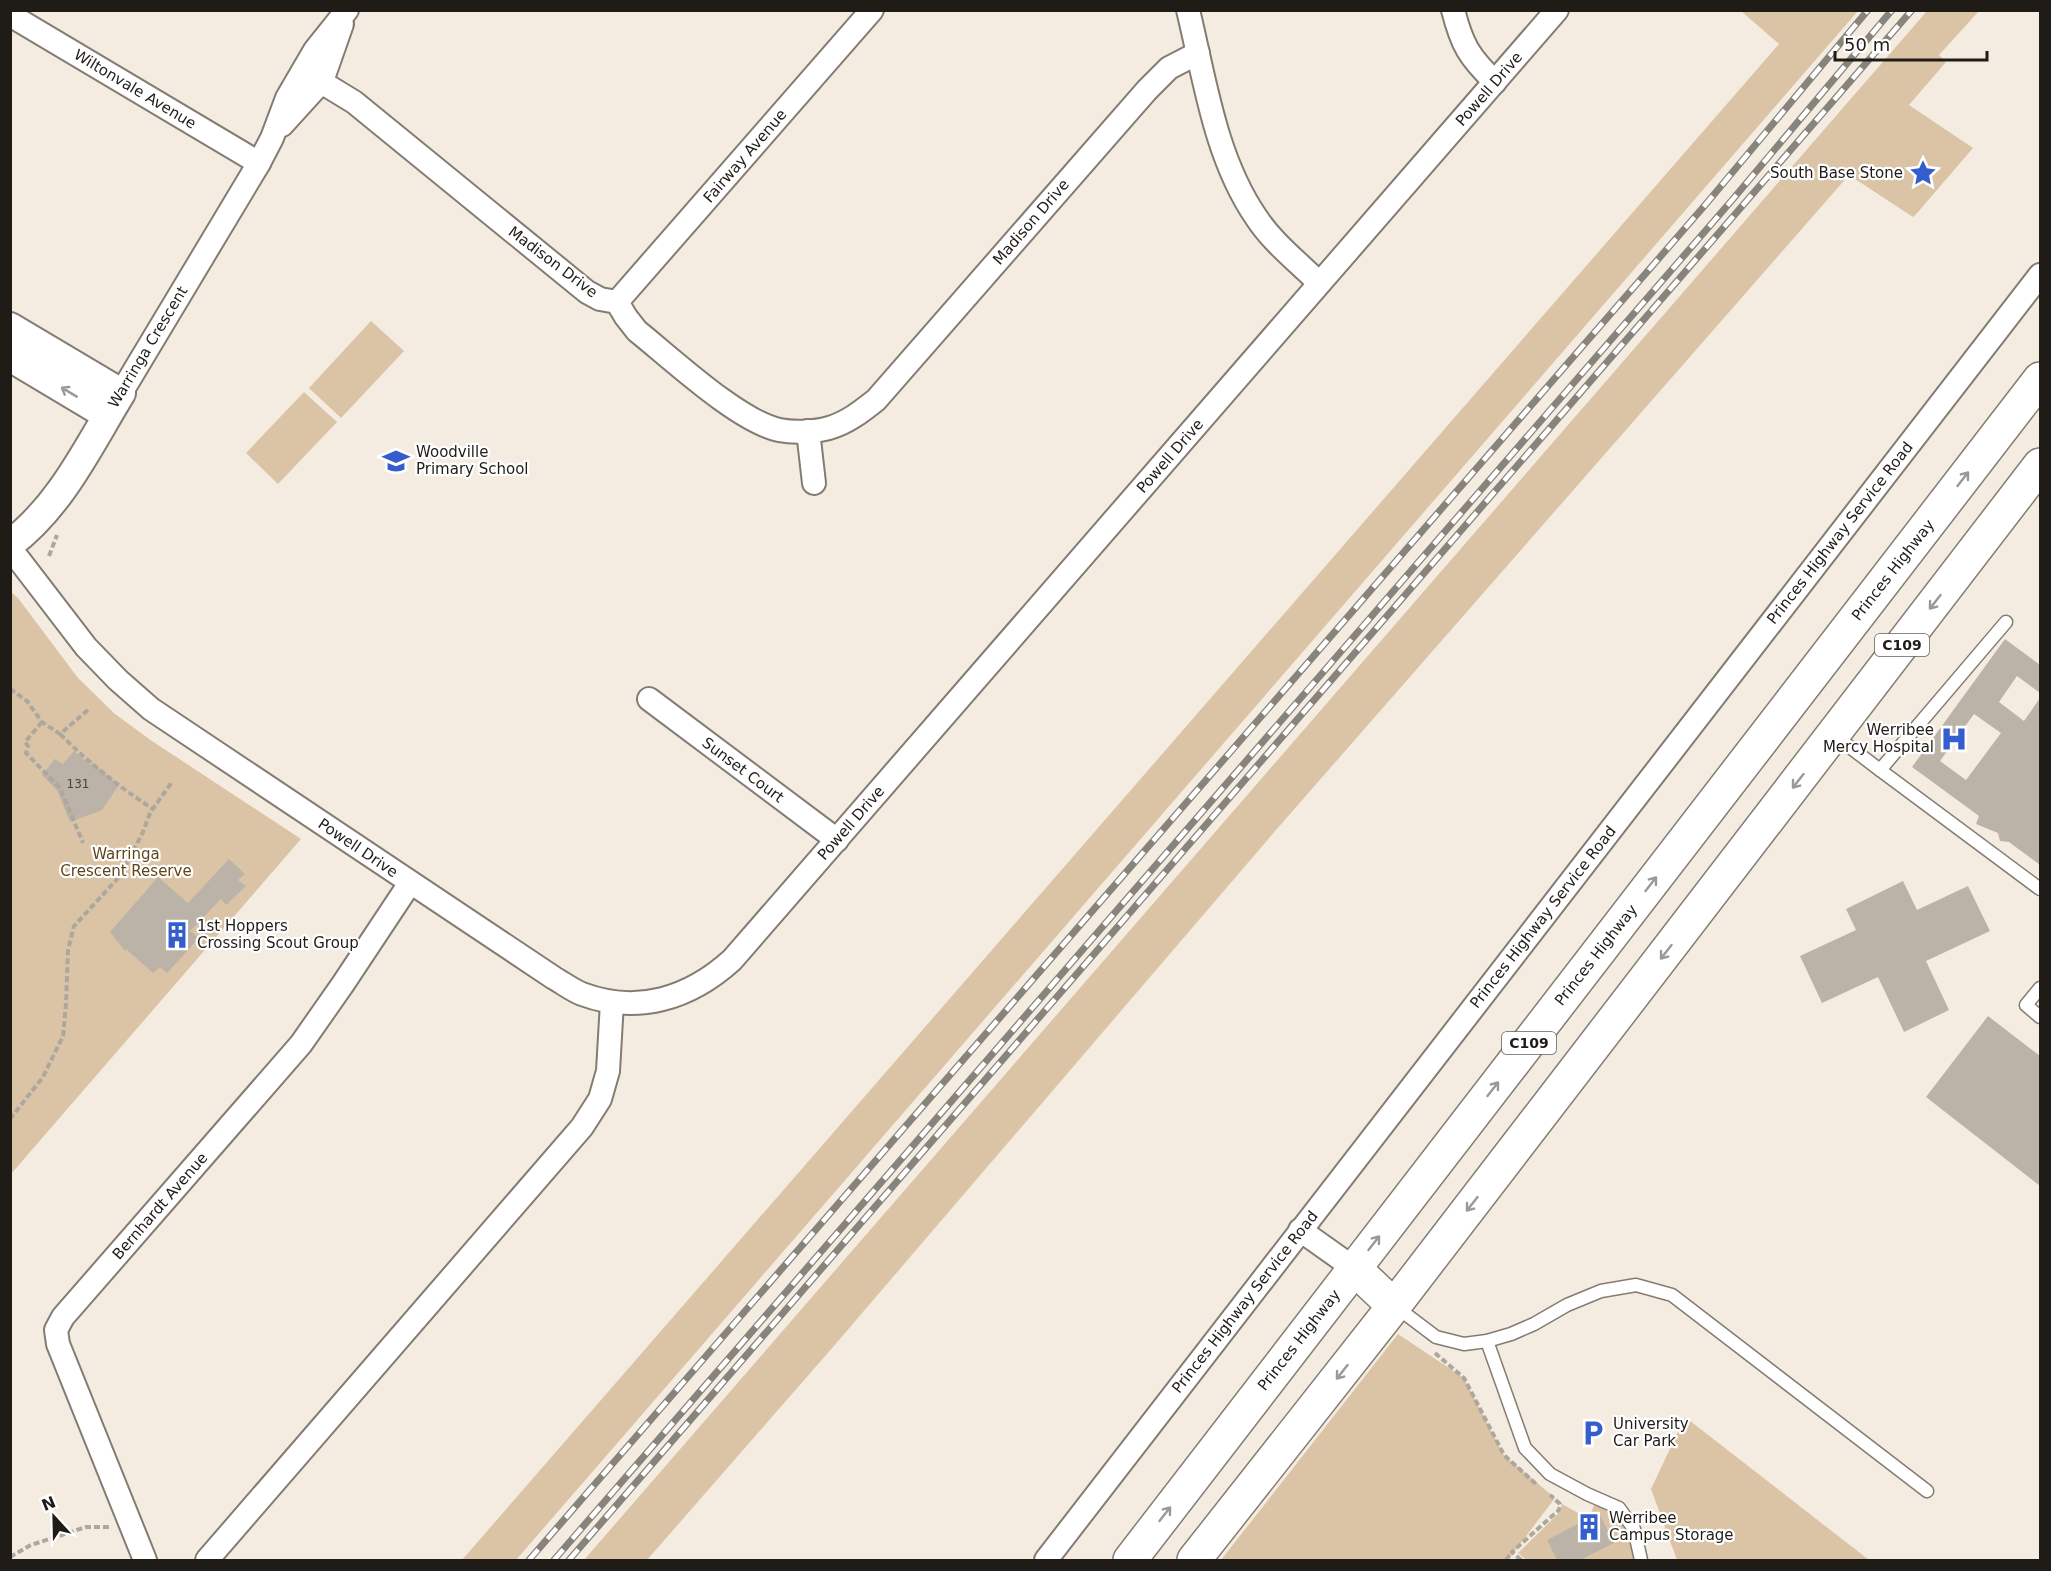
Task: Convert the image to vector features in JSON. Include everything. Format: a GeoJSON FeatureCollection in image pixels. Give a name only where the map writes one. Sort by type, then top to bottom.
{"type":"FeatureCollection","features":[{"type":"Feature","properties":{"kind":"highway","name":"Princes Highway"},"geometry":{"type":"LineString","coordinates":[[1130,1560],[2040,379]]}},
{"type":"Feature","properties":{"kind":"highway","name":"C109"},"geometry":{"type":"LineString","coordinates":[[1194,1560],[1394,1306],[2040,465]]}},
{"type":"Feature","properties":{"kind":"highway"},"geometry":{"type":"LineString","coordinates":[[1928,525],[1971,555]]}},
{"type":"Feature","properties":{"kind":"highway"},"geometry":{"type":"LineString","coordinates":[[1355,1269],[1394,1306]]}},
{"type":"Feature","properties":{"kind":"street","name":"Warringa Crescent"},"geometry":{"type":"LineString","coordinates":[[10,546],[41,518],[63,489],[272,138],[313,76],[347,10]]}},
{"type":"Feature","properties":{"kind":"street","name":"Fairway Avenue"},"geometry":{"type":"LineString","coordinates":[[617,302],[872,10]]}},
{"type":"Feature","properties":{"kind":"street"},"geometry":{"type":"LineString","coordinates":[[1188,10],[1222,149],[1237,186],[1257,220],[1281,247],[1319,283]]}},
{"type":"Feature","properties":{"kind":"street"},"geometry":{"type":"LineString","coordinates":[[1454,10],[1459,34],[1473,60],[1495,82]]}},
{"type":"Feature","properties":{"kind":"street","name":"Powell Drive"},"geometry":{"type":"LineString","coordinates":[[10,546],[86,647],[151,709],[554,978],[582,993],[612,1002],[665,999],[691,990],[713,977],[732,960],[1557,10]]}},
{"type":"Feature","properties":{"kind":"street","name":"Wiltonvale Avenue"},"geometry":{"type":"LineString","coordinates":[[10,15],[259,163]]}},
{"type":"Feature","properties":{"kind":"street","name":"Madison Drive"},"geometry":{"type":"LineString","coordinates":[[313,76],[354,102],[587,292],[600,299],[617,302],[637,331],[726,402],[757,422],[768,426],[780,430],[808,431],[830,428],[853,417],[876,400],[1147,90],[1169,68],[1198,54]]}},
{"type":"Feature","properties":{"kind":"street","name":"Princes Highway Service Road"},"geometry":{"type":"LineString","coordinates":[[1046,1560],[1300,1230],[2032,302],[2040,275]]}},
{"type":"Feature","properties":{"kind":"street"},"geometry":{"type":"LineString","coordinates":[[10,327],[114,404]]}},
{"type":"Feature","properties":{"kind":"street"},"geometry":{"type":"LineString","coordinates":[[10,357],[114,404]]}},
{"type":"Feature","properties":{"kind":"street"},"geometry":{"type":"LineString","coordinates":[[808,431],[814,483]]}},
{"type":"Feature","properties":{"kind":"street","name":"Sunset Court"},"geometry":{"type":"LineString","coordinates":[[649,699],[837,840]]}},
{"type":"Feature","properties":{"kind":"street","name":"Bernhardt Avenue"},"geometry":{"type":"LineString","coordinates":[[145,1560],[58,1344],[56,1330],[63,1317],[301,1044],[410,882]]}},
{"type":"Feature","properties":{"kind":"street"},"geometry":{"type":"LineString","coordinates":[[207,1560],[582,1127],[600,1099],[608,1071],[612,1002]]}},
{"type":"Feature","properties":{"kind":"street"},"geometry":{"type":"LineString","coordinates":[[1300,1230],[1355,1269]]}},
{"type":"Feature","properties":{"kind":"lane"},"geometry":{"type":"LineString","coordinates":[[1880,770],[2006,622]]}},
{"type":"Feature","properties":{"kind":"lane"},"geometry":{"type":"LineString","coordinates":[[1833,735],[2040,889]]}},
{"type":"Feature","properties":{"kind":"lane"},"geometry":{"type":"LineString","coordinates":[[2040,988],[2026,1005],[2040,1017]]}},
{"type":"Feature","properties":{"kind":"lane"},"geometry":{"type":"LineString","coordinates":[[1394,1306],[1436,1337],[1464,1344],[1487,1341],[1511,1334],[1567,1305],[1601,1291],[1636,1285],[1672,1295],[1927,1491]]}},
{"type":"Feature","properties":{"kind":"lane"},"geometry":{"type":"LineString","coordinates":[[1487,1341],[1525,1448],[1550,1474],[1619,1508],[1634,1529],[1641,1560]]}},
{"type":"Feature","properties":{"kind":"path"},"geometry":{"type":"LineString","coordinates":[[10,689],[27,701],[42,722],[60,734],[117,786],[153,809]]}},
{"type":"Feature","properties":{"kind":"path"},"geometry":{"type":"LineString","coordinates":[[60,734],[88,710]]}},
{"type":"Feature","properties":{"kind":"path"},"geometry":{"type":"LineString","coordinates":[[42,722],[25,742],[28,746],[26,753],[60,788],[83,843]]}},
{"type":"Feature","properties":{"kind":"path"},"geometry":{"type":"LineString","coordinates":[[10,1119],[43,1077],[63,1036],[68,950],[75,926],[120,876],[153,809],[172,782]]}},
{"type":"Feature","properties":{"kind":"path"},"geometry":{"type":"LineString","coordinates":[[1434,1352],[1464,1378],[1504,1455],[1540,1488]]}},
{"type":"Feature","properties":{"kind":"path"},"geometry":{"type":"LineString","coordinates":[[1506,1560],[1559,1510],[1560,1503],[1547,1492]]}},
{"type":"Feature","properties":{"kind":"path"},"geometry":{"type":"LineString","coordinates":[[10,1557],[31,1545],[86,1527],[131,1527]]}},
{"type":"Feature","properties":{"kind":"path"},"geometry":{"type":"LineString","coordinates":[[1512,1552],[1521,1560]]}},
{"type":"Feature","properties":{"kind":"green space"},"geometry":{"type":"Polygon","coordinates":[[[1741,11],[1858,11],[516,1560],[462,1560],[1779,44],[1741,11]]]}},
{"type":"Feature","properties":{"kind":"green space"},"geometry":{"type":"Polygon","coordinates":[[[1927,11],[1979,11],[1939,55],[1946,62],[1909,105],[1973,148],[1918,212],[1913,217],[1849,175],[1276,830],[833,1347],[647,1560],[584,1560],[1927,11]]]}},
{"type":"Feature","properties":{"kind":"green space"},"geometry":{"type":"Polygon","coordinates":[[[371,321],[404,351],[341,418],[309,388],[371,321]]]}},
{"type":"Feature","properties":{"kind":"green space"},"geometry":{"type":"Polygon","coordinates":[[[304,392],[337,422],[278,484],[246,453],[304,392]]]}},
{"type":"Feature","properties":{"kind":"green space","name":"Warringa Crescent Reserve"},"geometry":{"type":"Polygon","coordinates":[[[11,592],[18,598],[78,678],[115,714],[301,839],[11,1174],[11,592]]]}},
{"type":"Feature","properties":{"kind":"green space"},"geometry":{"type":"Polygon","coordinates":[[[1398,1334],[1464,1378],[1504,1455],[1555,1498],[1508,1560],[1221,1560],[1398,1334]]]}},
{"type":"Feature","properties":{"kind":"green space"},"geometry":{"type":"Polygon","coordinates":[[[1685,1417],[1869,1560],[1677,1560],[1651,1489],[1685,1417]]]}},
{"type":"Feature","properties":{"kind":"green space"},"geometry":{"type":"Polygon","coordinates":[[[1597,1499],[1619,1518],[1630,1541],[1634,1560],[1526,1560],[1518,1553],[1561,1511],[1562,1504],[1587,1518],[1597,1499]]]}},
{"type":"Feature","properties":{"kind":"building"},"geometry":{"type":"Polygon","coordinates":[[[2005,639],[2040,665],[2040,693],[2017,676],[1999,702],[2024,721],[2040,698],[2040,865],[2009,842],[2000,841],[1998,833],[1976,824],[1979,816],[1912,767],[2005,639]],[[1974,714],[1940,761],[1966,780],[2001,733],[1974,714]]]}},
{"type":"Feature","properties":{"kind":"building"},"geometry":{"type":"Polygon","coordinates":[[[74,751],[119,785],[102,810],[70,822],[57,790],[42,775],[55,759],[63,764],[74,751]]]}},
{"type":"Feature","properties":{"kind":"building"},"geometry":{"type":"Polygon","coordinates":[[[229,859],[245,874],[238,880],[246,886],[226,905],[221,899],[190,931],[199,938],[167,973],[160,967],[153,973],[126,949],[125,951],[110,932],[158,877],[188,903],[229,859]]]}},
{"type":"Feature","properties":{"kind":"building"},"geometry":{"type":"Polygon","coordinates":[[[1903,881],[1917,910],[1968,886],[1990,931],[1926,961],[1949,1010],[1904,1032],[1878,977],[1822,1003],[1800,956],[1856,930],[1846,909],[1903,881]]]}},
{"type":"Feature","properties":{"kind":"building"},"geometry":{"type":"Polygon","coordinates":[[[1988,1016],[2040,1056],[2040,1186],[1926,1097],[1988,1016]]]}},
{"type":"Feature","properties":{"kind":"building","name":"Werribee Campus Storage"},"geometry":{"type":"Polygon","coordinates":[[[1599,1513],[1614,1543],[1580,1560],[1557,1560],[1547,1540],[1599,1513]]]}},
{"type":"Feature","properties":{"kind":"railway"},"geometry":{"type":"LineString","coordinates":[[529,1560],[1706,204],[1868,10]]}},
{"type":"Feature","properties":{"kind":"railway"},"geometry":{"type":"LineString","coordinates":[[554,1560],[1733,199],[1892,10]]}},
{"type":"Feature","properties":{"kind":"railway"},"geometry":{"type":"LineString","coordinates":[[569,1560],[1912,10]]}},
{"type":"Feature","properties":{"kind":"place","name":"South Base Stone"},"geometry":{"type":"Point","coordinates":[1923,173]}},
{"type":"Feature","properties":{"kind":"place","name":"Woodville Primary School"},"geometry":{"type":"Point","coordinates":[396,461]}},
{"type":"Feature","properties":{"kind":"place","name":"Werribee Mercy Hospital"},"geometry":{"type":"Point","coordinates":[1954,739]}},
{"type":"Feature","properties":{"kind":"place","name":"1st Hoppers Crossing Scout Group"},"geometry":{"type":"Point","coordinates":[177,935]}},
{"type":"Feature","properties":{"kind":"place","name":"University Car Park"},"geometry":{"type":"Point","coordinates":[1593,1433]}},
{"type":"Feature","properties":{"kind":"place","name":"Werribee Campus Storage"},"geometry":{"type":"Point","coordinates":[1589,1527]}}]}
